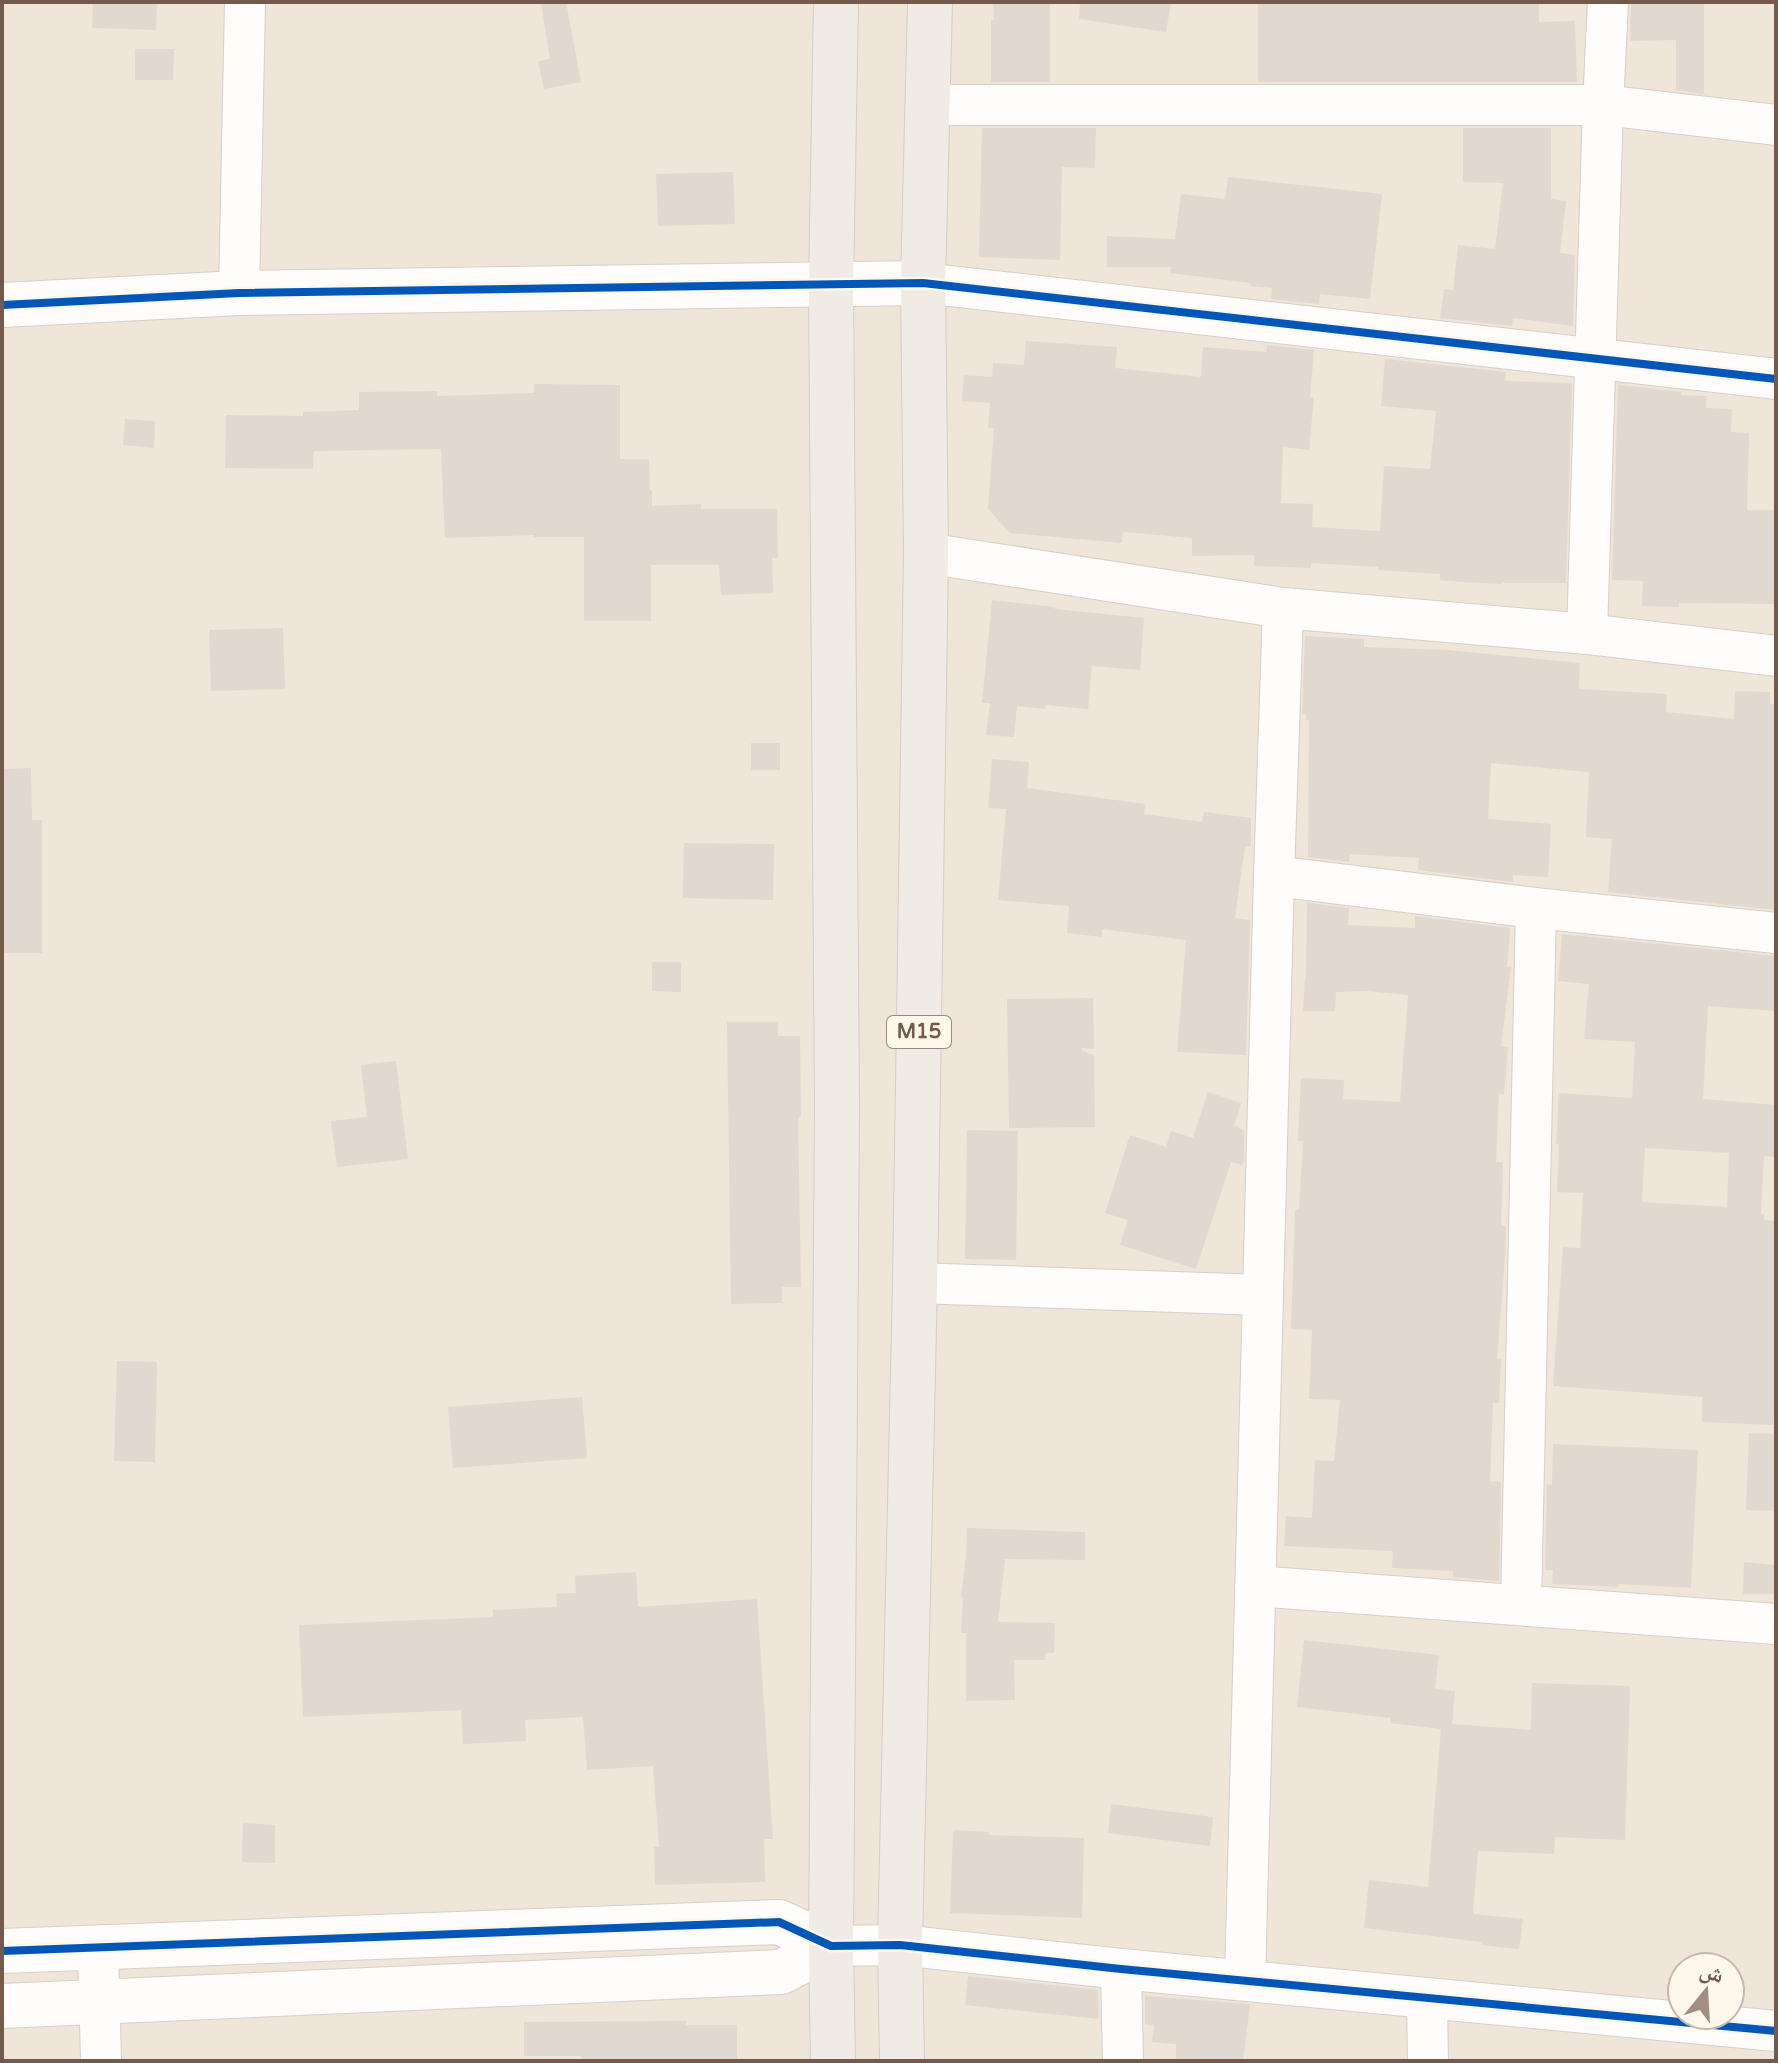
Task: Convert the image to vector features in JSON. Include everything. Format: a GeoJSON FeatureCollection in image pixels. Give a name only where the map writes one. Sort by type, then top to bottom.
{"type":"FeatureCollection","features":[{"type":"Feature","properties":{"kind":"highway"},"geometry":{"type":"LineString","coordinates":[[833,2061],[831,1946],[837,1107],[831,285],[836,2]]}},
{"type":"Feature","properties":{"kind":"highway","name":"M15"},"geometry":{"type":"LineString","coordinates":[[902,2061],[900,1945],[915,1283],[926,553],[923,283],[930,2]]}},
{"type":"Feature","properties":{"kind":"street"},"geometry":{"type":"LineString","coordinates":[[239,293],[245,2]]}},
{"type":"Feature","properties":{"kind":"street"},"geometry":{"type":"LineString","coordinates":[[1587,634],[1608,2]]}},
{"type":"Feature","properties":{"kind":"street"},"geometry":{"type":"LineString","coordinates":[[927,105],[1603,105],[1776,125]]}},
{"type":"Feature","properties":{"kind":"street"},"geometry":{"type":"LineString","coordinates":[[2,305],[239,293],[923,283],[1776,379]]}},
{"type":"Feature","properties":{"kind":"street"},"geometry":{"type":"LineString","coordinates":[[926,553],[1283,608],[1587,634],[1776,656]]}},
{"type":"Feature","properties":{"kind":"street"},"geometry":{"type":"LineString","coordinates":[[1245,1980],[1283,608]]}},
{"type":"Feature","properties":{"kind":"street"},"geometry":{"type":"LineString","coordinates":[[1274,876],[1776,933]]}},
{"type":"Feature","properties":{"kind":"street"},"geometry":{"type":"LineString","coordinates":[[1521,1605],[1536,908]]}},
{"type":"Feature","properties":{"kind":"street"},"geometry":{"type":"LineString","coordinates":[[915,1283],[1263,1295]]}},
{"type":"Feature","properties":{"kind":"street"},"geometry":{"type":"LineString","coordinates":[[1255,1586],[1776,1624]]}},
{"type":"Feature","properties":{"kind":"street"},"geometry":{"type":"LineString","coordinates":[[2,1951],[779,1922],[831,1946],[900,1945],[1776,2031]]}},
{"type":"Feature","properties":{"kind":"street"},"geometry":{"type":"LineString","coordinates":[[2,2006],[781,1972],[831,1946]]}},
{"type":"Feature","properties":{"kind":"street"},"geometry":{"type":"LineString","coordinates":[[98,1948],[101,2061]]}},
{"type":"Feature","properties":{"kind":"street"},"geometry":{"type":"LineString","coordinates":[[1121,1969],[1123,2061]]}},
{"type":"Feature","properties":{"kind":"street"},"geometry":{"type":"LineString","coordinates":[[1427,1998],[1428,2061]]}},
{"type":"Feature","properties":{"kind":"shaded area"},"geometry":{"type":"Polygon","coordinates":[[[2,2],[1776,2],[1776,2061],[2,2061],[2,2]]]}},
{"type":"Feature","properties":{"kind":"building"},"geometry":{"type":"Polygon","coordinates":[[[93,2],[157,2],[156,30],[92,28],[93,2]]]}},
{"type":"Feature","properties":{"kind":"building"},"geometry":{"type":"Polygon","coordinates":[[[541,2],[566,2],[581,82],[544,89],[538,61],[550,59],[541,2]]]}},
{"type":"Feature","properties":{"kind":"building"},"geometry":{"type":"Polygon","coordinates":[[[993,2],[1050,2],[1050,82],[991,82],[993,2]]]}},
{"type":"Feature","properties":{"kind":"building"},"geometry":{"type":"Polygon","coordinates":[[[1080,2],[1171,2],[1166,32],[1079,19],[1080,2]]]}},
{"type":"Feature","properties":{"kind":"building"},"geometry":{"type":"Polygon","coordinates":[[[1258,2],[1539,2],[1539,22],[1575,21],[1577,82],[1258,82],[1258,2]]]}},
{"type":"Feature","properties":{"kind":"building"},"geometry":{"type":"Polygon","coordinates":[[[1631,2],[1704,2],[1704,94],[1676,90],[1676,40],[1630,41],[1631,2]]]}},
{"type":"Feature","properties":{"kind":"building"},"geometry":{"type":"Polygon","coordinates":[[[135,49],[174,49],[173,80],[135,80],[135,49]]]}},
{"type":"Feature","properties":{"kind":"building"},"geometry":{"type":"Polygon","coordinates":[[[982,128],[1096,128],[1095,168],[1062,167],[1060,260],[979,257],[982,128]]]}},
{"type":"Feature","properties":{"kind":"building"},"geometry":{"type":"Polygon","coordinates":[[[1463,128],[1551,128],[1551,199],[1566,201],[1560,253],[1575,255],[1573,326],[1513,318],[1512,326],[1440,318],[1444,289],[1453,290],[1458,245],[1495,249],[1503,183],[1463,182],[1463,128]]]}},
{"type":"Feature","properties":{"kind":"building"},"geometry":{"type":"Polygon","coordinates":[[[733,172],[735,224],[658,226],[656,174],[733,172]]]}},
{"type":"Feature","properties":{"kind":"building"},"geometry":{"type":"Polygon","coordinates":[[[1228,177],[1382,194],[1370,299],[1320,294],[1319,304],[1271,299],[1272,288],[1170,273],[1171,267],[1107,267],[1107,236],[1175,239],[1181,194],[1225,199],[1228,177]]]}},
{"type":"Feature","properties":{"kind":"building"},"geometry":{"type":"Polygon","coordinates":[[[1026,341],[1117,347],[1115,368],[1201,377],[1203,347],[1266,352],[1267,345],[1314,350],[1309,450],[1283,447],[1281,503],[1313,504],[1312,527],[1380,531],[1384,466],[1430,469],[1436,411],[1381,406],[1385,359],[1506,372],[1505,381],[1572,383],[1566,583],[1462,582],[1440,580],[1440,574],[1311,563],[1311,568],[1254,566],[1254,555],[1192,556],[1192,538],[1123,532],[1122,543],[1010,533],[988,509],[994,428],[988,428],[990,403],[962,401],[964,375],[992,377],[993,363],[1024,365],[1026,341]]]}},
{"type":"Feature","properties":{"kind":"building"},"geometry":{"type":"Polygon","coordinates":[[[534,384],[620,385],[620,459],[649,459],[652,506],[701,504],[701,509],[777,509],[778,558],[772,558],[773,593],[721,595],[719,565],[651,565],[651,621],[584,621],[584,537],[445,538],[441,449],[314,451],[313,469],[225,468],[226,415],[303,416],[303,412],[359,410],[359,392],[437,391],[437,396],[534,393],[534,384]]]}},
{"type":"Feature","properties":{"kind":"building"},"geometry":{"type":"Polygon","coordinates":[[[1618,385],[1707,396],[1706,408],[1732,409],[1731,432],[1749,433],[1747,510],[1776,510],[1776,604],[1679,603],[1679,607],[1642,606],[1643,581],[1612,580],[1618,385]]]}},
{"type":"Feature","properties":{"kind":"building"},"geometry":{"type":"Polygon","coordinates":[[[125,419],[155,421],[154,448],[123,445],[125,419]]]}},
{"type":"Feature","properties":{"kind":"building"},"geometry":{"type":"Polygon","coordinates":[[[992,600],[1144,618],[1140,670],[1092,666],[1088,709],[1017,706],[1014,737],[986,735],[990,703],[982,703],[992,600]]]}},
{"type":"Feature","properties":{"kind":"building"},"geometry":{"type":"Polygon","coordinates":[[[283,628],[285,689],[211,691],[209,630],[283,628]]]}},
{"type":"Feature","properties":{"kind":"building"},"geometry":{"type":"Polygon","coordinates":[[[1305,636],[1364,639],[1364,647],[1448,650],[1580,663],[1579,689],[1667,694],[1666,712],[1734,719],[1735,691],[1770,692],[1770,704],[1776,704],[1776,910],[1608,892],[1612,839],[1586,837],[1589,772],[1491,763],[1488,819],[1551,824],[1548,877],[1513,875],[1513,882],[1418,870],[1419,858],[1350,854],[1349,862],[1308,857],[1309,720],[1306,720],[1306,714],[1302,714],[1305,636]]]}},
{"type":"Feature","properties":{"kind":"building"},"geometry":{"type":"Polygon","coordinates":[[[751,743],[780,743],[780,770],[751,770],[751,743]]]}},
{"type":"Feature","properties":{"kind":"building"},"geometry":{"type":"Polygon","coordinates":[[[992,759],[1029,762],[1027,788],[1145,804],[1144,814],[1202,822],[1204,812],[1251,818],[1251,846],[1245,846],[1235,918],[1250,920],[1246,1055],[1177,1052],[1186,940],[1102,929],[1102,937],[1067,933],[1069,906],[998,900],[1006,809],[988,808],[992,759]]]}},
{"type":"Feature","properties":{"kind":"building"},"geometry":{"type":"Polygon","coordinates":[[[31,768],[32,820],[42,820],[42,953],[2,953],[2,769],[31,768]]]}},
{"type":"Feature","properties":{"kind":"building"},"geometry":{"type":"Polygon","coordinates":[[[684,843],[774,844],[773,900],[683,898],[684,843]]]}},
{"type":"Feature","properties":{"kind":"building"},"geometry":{"type":"Polygon","coordinates":[[[1307,903],[1349,908],[1348,925],[1415,928],[1415,916],[1510,928],[1507,967],[1511,967],[1501,1046],[1508,1047],[1504,1094],[1499,1094],[1496,1162],[1503,1162],[1501,1226],[1506,1226],[1505,1258],[1497,1359],[1501,1359],[1499,1403],[1493,1403],[1490,1481],[1501,1482],[1499,1581],[1453,1577],[1453,1571],[1392,1568],[1393,1551],[1284,1546],[1286,1516],[1312,1518],[1315,1460],[1334,1461],[1340,1400],[1309,1399],[1312,1330],[1291,1329],[1295,1210],[1299,1210],[1303,1141],[1298,1141],[1301,1078],[1344,1080],[1343,1099],[1400,1102],[1408,995],[1336,992],[1335,1011],[1303,1011],[1307,903]]]}},
{"type":"Feature","properties":{"kind":"building"},"geometry":{"type":"Polygon","coordinates":[[[1562,934],[1776,956],[1776,1011],[1708,1006],[1703,1099],[1776,1105],[1776,1157],[1764,1156],[1761,1214],[1764,1214],[1764,1220],[1776,1221],[1773,1425],[1702,1422],[1702,1397],[1553,1386],[1563,1247],[1580,1248],[1583,1193],[1557,1192],[1559,1093],[1632,1098],[1635,1042],[1584,1039],[1589,984],[1558,981],[1562,934]],[[1645,1148],[1642,1202],[1727,1207],[1729,1153],[1645,1148]]]}},
{"type":"Feature","properties":{"kind":"building"},"geometry":{"type":"Polygon","coordinates":[[[652,962],[681,962],[681,992],[652,991],[652,962]]]}},
{"type":"Feature","properties":{"kind":"building"},"geometry":{"type":"Polygon","coordinates":[[[1093,998],[1094,1049],[1082,1048],[1082,1051],[1094,1055],[1095,1127],[1009,1128],[1007,999],[1093,998]]]}},
{"type":"Feature","properties":{"kind":"building"},"geometry":{"type":"Polygon","coordinates":[[[727,1022],[778,1022],[778,1036],[800,1036],[801,1287],[782,1287],[782,1303],[731,1304],[727,1022]]]}},
{"type":"Feature","properties":{"kind":"building"},"geometry":{"type":"Polygon","coordinates":[[[396,1061],[408,1159],[337,1167],[331,1121],[367,1117],[361,1065],[396,1061]]]}},
{"type":"Feature","properties":{"kind":"building"},"geometry":{"type":"Polygon","coordinates":[[[1208,1092],[1241,1103],[1234,1126],[1244,1130],[1244,1161],[1242,1165],[1231,1162],[1196,1269],[1120,1245],[1128,1220],[1105,1213],[1130,1135],[1166,1147],[1171,1131],[1193,1138],[1208,1092]]]}},
{"type":"Feature","properties":{"kind":"building"},"geometry":{"type":"Polygon","coordinates":[[[967,1130],[1018,1131],[1016,1260],[965,1259],[967,1130]]]}},
{"type":"Feature","properties":{"kind":"building"},"geometry":{"type":"Polygon","coordinates":[[[117,1361],[157,1362],[155,1462],[114,1461],[117,1361]]]}},
{"type":"Feature","properties":{"kind":"building"},"geometry":{"type":"Polygon","coordinates":[[[582,1397],[587,1458],[453,1468],[448,1407],[582,1397]]]}},
{"type":"Feature","properties":{"kind":"building"},"geometry":{"type":"Polygon","coordinates":[[[1749,1433],[1776,1434],[1776,1511],[1746,1510],[1749,1433]]]}},
{"type":"Feature","properties":{"kind":"building"},"geometry":{"type":"Polygon","coordinates":[[[1553,1444],[1698,1450],[1691,1588],[1552,1584],[1553,1570],[1545,1570],[1547,1484],[1552,1485],[1553,1444]]]}},
{"type":"Feature","properties":{"kind":"building"},"geometry":{"type":"Polygon","coordinates":[[[967,1528],[1085,1532],[1085,1560],[1005,1559],[998,1622],[1055,1623],[1054,1653],[1046,1653],[1045,1660],[1014,1660],[1015,1700],[966,1701],[966,1633],[961,1633],[961,1598],[967,1528]]]}},
{"type":"Feature","properties":{"kind":"building"},"geometry":{"type":"Polygon","coordinates":[[[1744,1562],[1776,1565],[1776,1594],[1743,1594],[1744,1562]]]}},
{"type":"Feature","properties":{"kind":"building"},"geometry":{"type":"Polygon","coordinates":[[[636,1572],[638,1607],[757,1599],[773,1839],[764,1839],[765,1882],[655,1885],[654,1847],[659,1847],[653,1766],[587,1770],[583,1717],[525,1720],[526,1741],[463,1744],[461,1710],[303,1717],[299,1625],[493,1617],[493,1610],[557,1607],[556,1594],[576,1593],[575,1576],[636,1572]]]}},
{"type":"Feature","properties":{"kind":"building"},"geometry":{"type":"Polygon","coordinates":[[[1304,1640],[1439,1655],[1435,1689],[1455,1691],[1452,1724],[1531,1730],[1532,1683],[1630,1686],[1625,1840],[1555,1837],[1554,1854],[1478,1851],[1473,1914],[1523,1919],[1519,1949],[1364,1928],[1369,1880],[1428,1887],[1441,1729],[1390,1723],[1391,1718],[1297,1707],[1304,1640]]]}},
{"type":"Feature","properties":{"kind":"building"},"geometry":{"type":"Polygon","coordinates":[[[1111,1804],[1213,1817],[1210,1846],[1108,1833],[1111,1804]]]}},
{"type":"Feature","properties":{"kind":"building"},"geometry":{"type":"Polygon","coordinates":[[[243,1823],[275,1825],[275,1863],[242,1862],[243,1823]]]}},
{"type":"Feature","properties":{"kind":"building"},"geometry":{"type":"Polygon","coordinates":[[[953,1830],[989,1832],[989,1835],[1084,1838],[1082,1918],[950,1913],[953,1830]]]}},
{"type":"Feature","properties":{"kind":"building"},"geometry":{"type":"Polygon","coordinates":[[[968,1976],[1098,1990],[1099,2019],[965,2005],[968,1976]]]}},
{"type":"Feature","properties":{"kind":"building"},"geometry":{"type":"Polygon","coordinates":[[[1145,1996],[1250,2004],[1243,2061],[1176,2061],[1176,2044],[1152,2042],[1154,2025],[1145,2024],[1145,1996]]]}},
{"type":"Feature","properties":{"kind":"building"},"geometry":{"type":"Polygon","coordinates":[[[686,2021],[686,2025],[737,2025],[737,2061],[581,2061],[581,2056],[524,2056],[524,2022],[686,2021]]]}},
{"type":"Feature","properties":{"kind":"cycle path"},"geometry":{"type":"LineString","coordinates":[[2,305],[239,293],[923,283],[1776,379]]}},
{"type":"Feature","properties":{"kind":"cycle path"},"geometry":{"type":"LineString","coordinates":[[2,1951],[779,1922],[831,1946],[900,1945],[1776,2031]]}}]}
